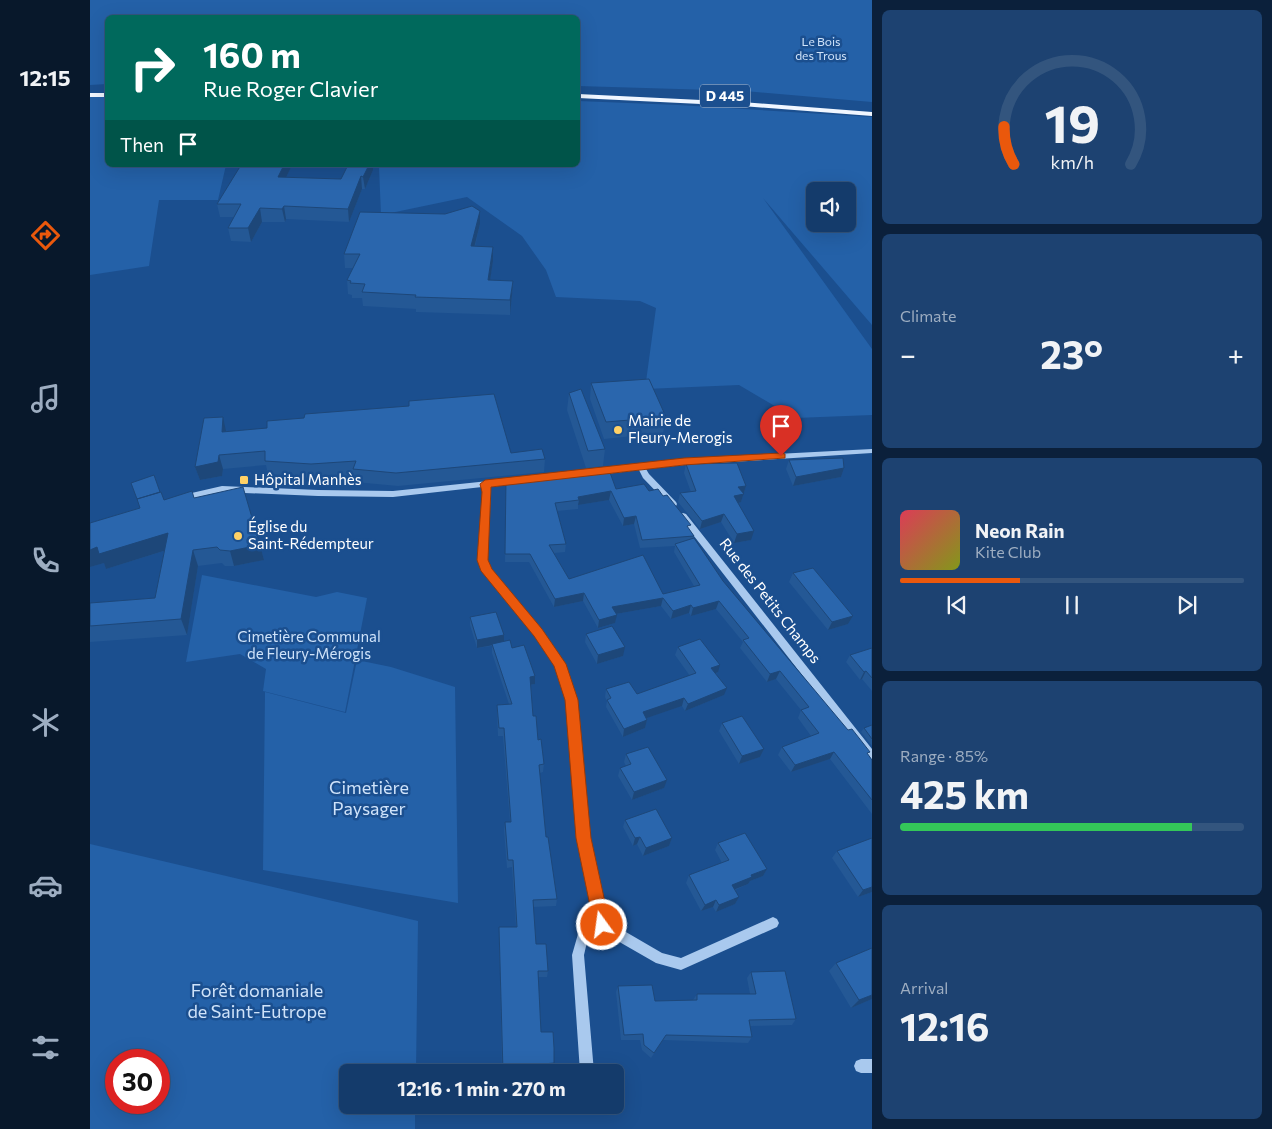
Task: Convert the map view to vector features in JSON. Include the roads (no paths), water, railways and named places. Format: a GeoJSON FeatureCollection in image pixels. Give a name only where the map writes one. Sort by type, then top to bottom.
{"type":"FeatureCollection","features":[{"type":"Feature","properties":{"kind":"main road"},"geometry":{"type":"LineString","coordinates":[[90,88],[105,88]]}},
{"type":"Feature","properties":{"kind":"main road","name":"D 445"},"geometry":{"type":"LineString","coordinates":[[580,89],[833,103]]}},
{"type":"Feature","properties":{"kind":"main road"},"geometry":{"type":"LineString","coordinates":[[90,95],[105,95]]}},
{"type":"Feature","properties":{"kind":"main road","name":"D 445"},"geometry":{"type":"LineString","coordinates":[[580,96],[767,106],[872,114]]}},
{"type":"Feature","properties":{"kind":"street"},"geometry":{"type":"LineString","coordinates":[[533,479],[684,462],[872,451]]}},
{"type":"Feature","properties":{"kind":"street","name":"Rue des Petits Champs"},"geometry":{"type":"LineString","coordinates":[[640,467],[646,476],[675,506],[872,757]]}},
{"type":"Feature","properties":{"kind":"street"},"geometry":{"type":"LineString","coordinates":[[173,501],[222,489],[393,494],[524,480]]}},
{"type":"Feature","properties":{"kind":"street"},"geometry":{"type":"LineString","coordinates":[[485,484],[487,492],[482,560],[487,571],[538,633],[560,664],[572,700],[583,838],[602,925],[660,959],[681,964],[772,923]]}},
{"type":"Feature","properties":{"kind":"street"},"geometry":{"type":"LineString","coordinates":[[586,1064],[578,955],[582,938],[602,925]]}},
{"type":"Feature","properties":{"kind":"place","name":"Mairie de Fleury-Merogis"},"geometry":{"type":"Point","coordinates":[618,430]}},
{"type":"Feature","properties":{"kind":"place","name":"Hôpital Manhès"},"geometry":{"type":"Point","coordinates":[244,480]}},
{"type":"Feature","properties":{"kind":"place","name":"Église du Saint-Rédempteur"},"geometry":{"type":"Point","coordinates":[238,536]}},
{"type":"Feature","properties":{"kind":"park label","name":"Le Bois des Trous"},"geometry":{"type":"Point","coordinates":[821,49]}},
{"type":"Feature","properties":{"kind":"park label","name":"Cimetière Communal de Fleury-Mérogis"},"geometry":{"type":"Point","coordinates":[309,646]}},
{"type":"Feature","properties":{"kind":"park label","name":"Cimetière Paysager"},"geometry":{"type":"Point","coordinates":[369,798]}},
{"type":"Feature","properties":{"kind":"park label","name":"Forêt domaniale de Saint-Eutrope"},"geometry":{"type":"Point","coordinates":[257,1001]}}]}
